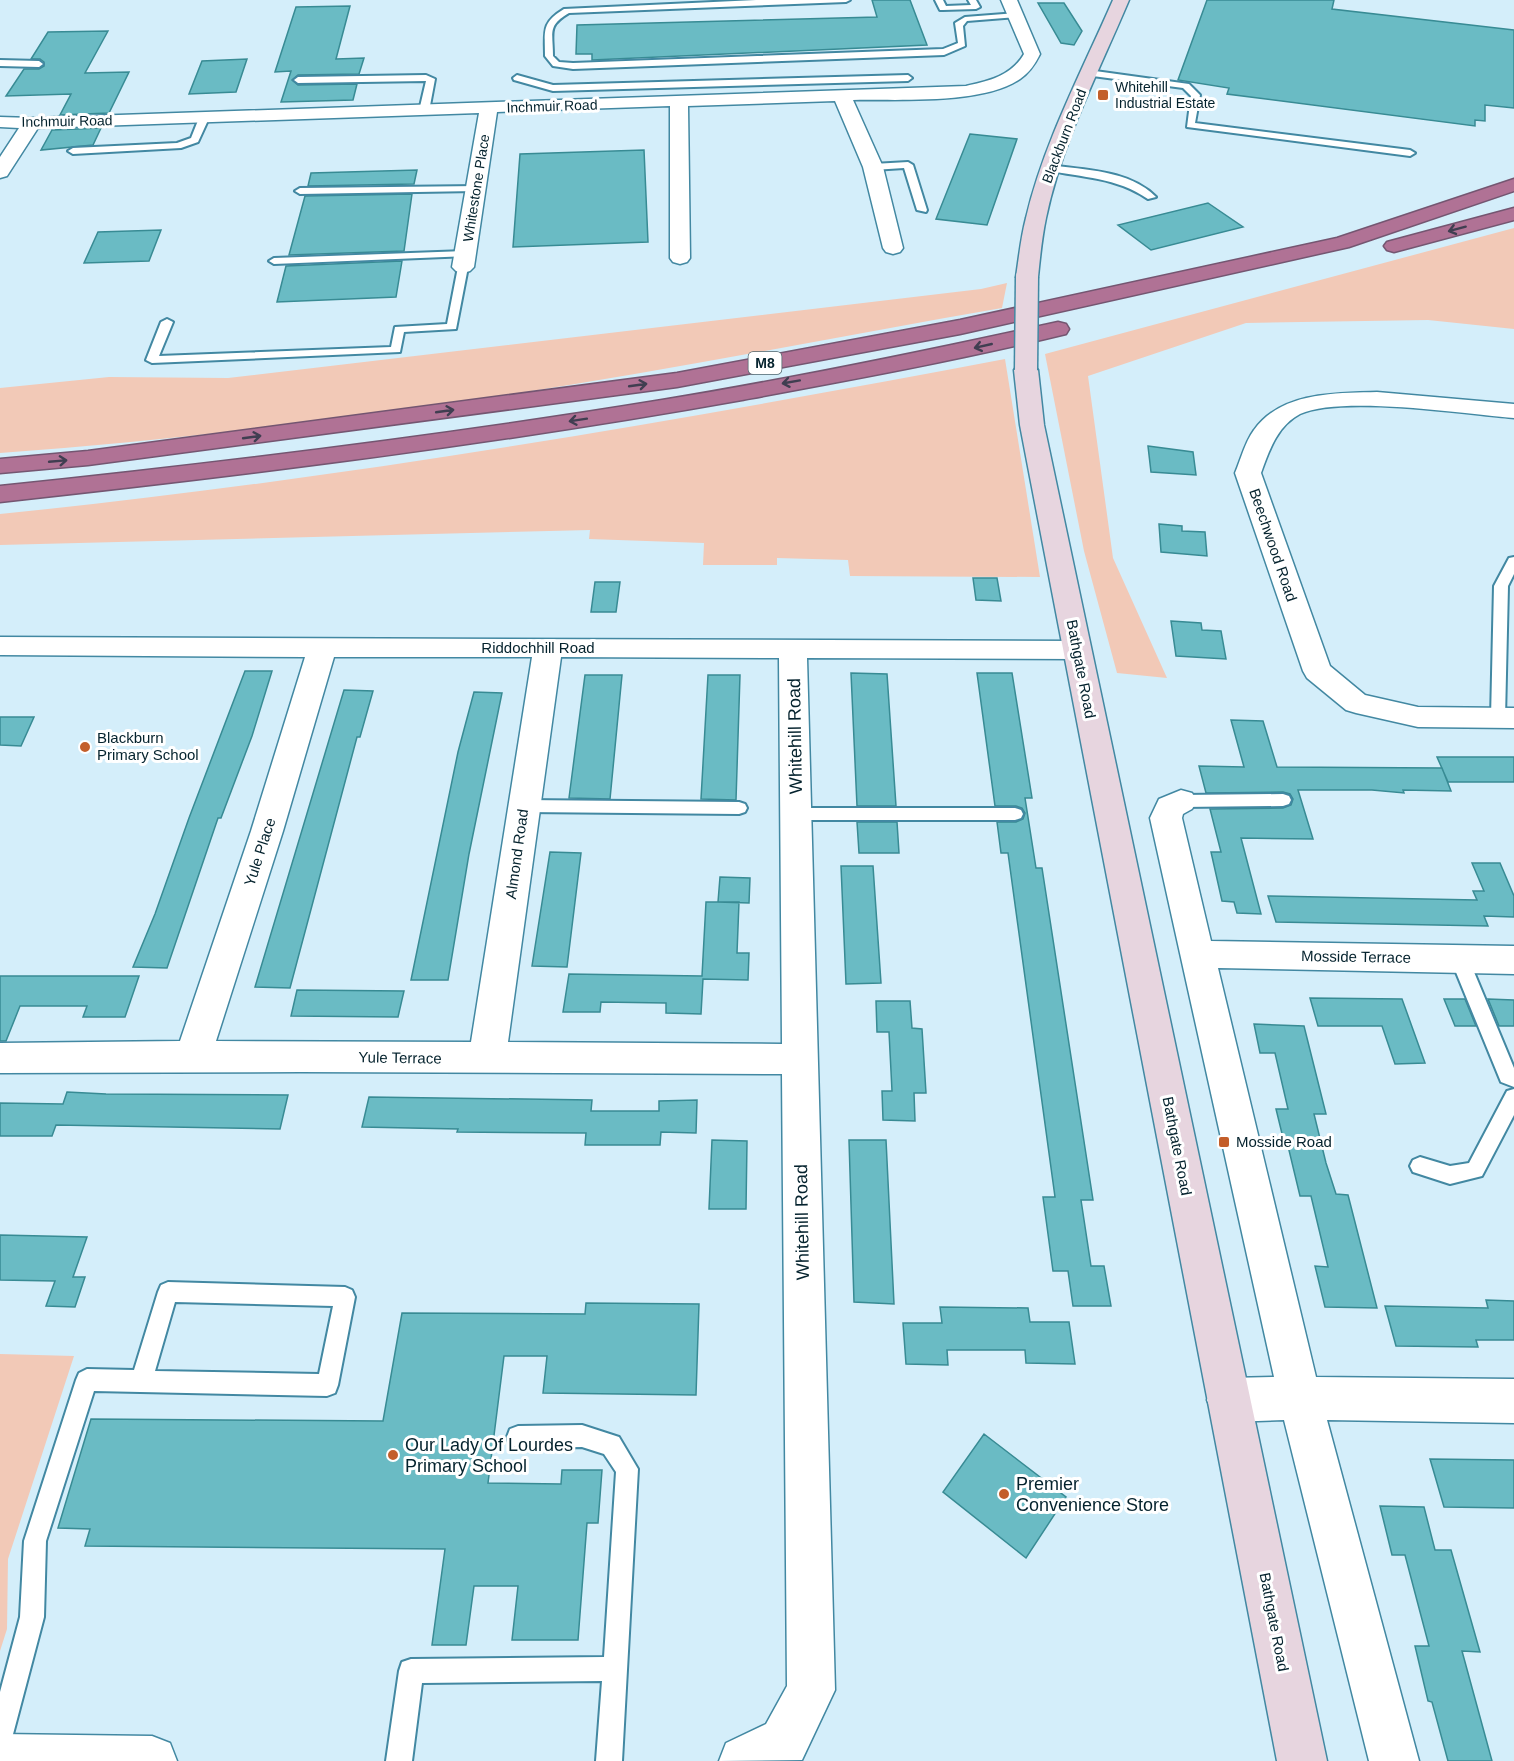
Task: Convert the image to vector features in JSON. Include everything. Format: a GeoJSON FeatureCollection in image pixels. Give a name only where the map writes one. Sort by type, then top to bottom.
{"type":"FeatureCollection","features":[{"type":"Feature","properties":{"kind":"highway","name":"M8"},"geometry":{"type":"LineString","coordinates":[[0,466],[88,458],[711,374],[960,327],[1342,243],[1514,184]]}},
{"type":"Feature","properties":{"kind":"highway"},"geometry":{"type":"LineString","coordinates":[[1154,307],[1257,283],[1514,214]]}},
{"type":"Feature","properties":{"kind":"highway","name":"M8"},"geometry":{"type":"LineString","coordinates":[[0,494],[300,460],[613,415],[959,351],[1074,325]]}},
{"type":"Feature","properties":{"kind":"main road","name":"Blackburn Road"},"geometry":{"type":"LineString","coordinates":[[1026,370],[1028,277],[1037,210],[1050,168],[1121,0]]}},
{"type":"Feature","properties":{"kind":"main road","name":"Bathgate Road"},"geometry":{"type":"LineString","coordinates":[[1026,370],[1032,425],[1302,1761]]}},
{"type":"Feature","properties":{"kind":"street","name":"Inchmuir Road"},"geometry":{"type":"LineString","coordinates":[[0,122],[204,118],[679,102],[767,91],[842,96],[966,91],[1007,80],[1023,71],[1032,54],[1013,8]]}},
{"type":"Feature","properties":{"kind":"street"},"geometry":{"type":"LineString","coordinates":[[842,96],[873,167],[893,248]]}},
{"type":"Feature","properties":{"kind":"street"},"geometry":{"type":"LineString","coordinates":[[679,102],[680,258]]}},
{"type":"Feature","properties":{"kind":"street","name":"Whitestone Place"},"geometry":{"type":"LineString","coordinates":[[464,260],[489,109]]}},
{"type":"Feature","properties":{"kind":"street"},"geometry":{"type":"LineString","coordinates":[[1,169],[32,123]]}},
{"type":"Feature","properties":{"kind":"street","name":"Beechwood Road"},"geometry":{"type":"LineString","coordinates":[[1506,718],[1418,717],[1356,704],[1317,671],[1248,473],[1264,433],[1292,409],[1332,400],[1377,399],[1514,411]]}},
{"type":"Feature","properties":{"kind":"street","name":"Riddochhill Road"},"geometry":{"type":"LineString","coordinates":[[0,646],[1077,650]]}},
{"type":"Feature","properties":{"kind":"street","name":"Yule Place"},"geometry":{"type":"LineString","coordinates":[[193,1055],[267,831],[322,648]]}},
{"type":"Feature","properties":{"kind":"street","name":"Almond Road"},"geometry":{"type":"LineString","coordinates":[[487,1059],[548,648]]}},
{"type":"Feature","properties":{"kind":"street","name":"Whitehill Road"},"geometry":{"type":"LineString","coordinates":[[744,1761],[784,1742],[811,1689],[794,650]]}},
{"type":"Feature","properties":{"kind":"street"},"geometry":{"type":"LineString","coordinates":[[1181,801],[1170,807],[1166,818],[1300,1398],[1394,1761]]}},
{"type":"Feature","properties":{"kind":"street","name":"Mosside Terrace"},"geometry":{"type":"LineString","coordinates":[[1197,954],[1514,960]]}},
{"type":"Feature","properties":{"kind":"street","name":"Yule Terrace"},"geometry":{"type":"LineString","coordinates":[[0,1058],[193,1055],[487,1059],[800,1059]]}},
{"type":"Feature","properties":{"kind":"street"},"geometry":{"type":"LineString","coordinates":[[1229,1400],[1300,1398],[1514,1401]]}},
{"type":"Feature","properties":{"kind":"street"},"geometry":{"type":"LineString","coordinates":[[0,1759],[152,1761]]}},
{"type":"Feature","properties":{"kind":"lane"},"geometry":{"type":"LineString","coordinates":[[567,0],[567,11]]}},
{"type":"Feature","properties":{"kind":"lane"},"geometry":{"type":"LineString","coordinates":[[846,0],[729,2],[696,6],[567,11],[552,20],[549,56],[556,64],[573,66],[944,52],[962,44],[962,37],[958,29],[959,23],[965,19],[1013,8]]}},
{"type":"Feature","properties":{"kind":"lane"},"geometry":{"type":"LineString","coordinates":[[939,0],[943,8],[976,7],[972,0]]}},
{"type":"Feature","properties":{"kind":"lane"},"geometry":{"type":"LineString","coordinates":[[0,63],[39,64]]}},
{"type":"Feature","properties":{"kind":"lane"},"geometry":{"type":"LineString","coordinates":[[1088,74],[1186,86],[1196,95],[1190,125],[1410,153]]}},
{"type":"Feature","properties":{"kind":"lane"},"geometry":{"type":"LineString","coordinates":[[298,80],[426,78],[431,80],[424,111]]}},
{"type":"Feature","properties":{"kind":"lane"},"geometry":{"type":"LineString","coordinates":[[517,78],[534,85],[553,88],[767,91],[908,78]]}},
{"type":"Feature","properties":{"kind":"lane"},"geometry":{"type":"LineString","coordinates":[[73,152],[178,146],[195,140],[204,118]]}},
{"type":"Feature","properties":{"kind":"lane"},"geometry":{"type":"LineString","coordinates":[[873,167],[908,165],[922,210]]}},
{"type":"Feature","properties":{"kind":"lane"},"geometry":{"type":"LineString","coordinates":[[1050,168],[1115,178],[1138,186],[1151,197]]}},
{"type":"Feature","properties":{"kind":"lane"},"geometry":{"type":"LineString","coordinates":[[300,191],[476,188]]}},
{"type":"Feature","properties":{"kind":"lane"},"geometry":{"type":"LineString","coordinates":[[167,322],[152,360],[396,350],[400,325],[452,327],[464,260],[274,261]]}},
{"type":"Feature","properties":{"kind":"lane"},"geometry":{"type":"LineString","coordinates":[[1506,718],[1500,586],[1514,561]]}},
{"type":"Feature","properties":{"kind":"lane"},"geometry":{"type":"LineString","coordinates":[[1181,801],[1283,800]]}},
{"type":"Feature","properties":{"kind":"lane"},"geometry":{"type":"LineString","coordinates":[[524,806],[739,808]]}},
{"type":"Feature","properties":{"kind":"lane"},"geometry":{"type":"LineString","coordinates":[[796,814],[1015,814]]}},
{"type":"Feature","properties":{"kind":"lane"},"geometry":{"type":"LineString","coordinates":[[1460,960],[1508,1076],[1514,1079]]}},
{"type":"Feature","properties":{"kind":"lane"},"geometry":{"type":"LineString","coordinates":[[1420,1166],[1450,1175],[1474,1170],[1514,1097]]}},
{"type":"Feature","properties":{"kind":"lane"},"geometry":{"type":"LineString","coordinates":[[0,1738],[32,1617],[35,1541],[87,1380],[327,1385],[345,1297],[168,1293],[141,1381]]}},
{"type":"Feature","properties":{"kind":"lane"},"geometry":{"type":"LineString","coordinates":[[518,1437],[582,1436],[611,1445],[627,1470],[609,1761]]}},
{"type":"Feature","properties":{"kind":"lane"},"geometry":{"type":"LineString","coordinates":[[399,1761],[411,1671],[615,1669]]}},
{"type":"Feature","properties":{"kind":"shaded area"},"geometry":{"type":"Polygon","coordinates":[[[1514,228],[1514,329],[1428,320],[1246,323],[1088,376],[1113,558],[1167,678],[1117,673],[1084,551],[1045,354],[1514,228]]]}},
{"type":"Feature","properties":{"kind":"shaded area"},"geometry":{"type":"Polygon","coordinates":[[[1007,283],[1002,308],[636,374],[489,398],[311,422],[0,453],[0,388],[109,377],[228,378],[981,289],[1007,283]]]}},
{"type":"Feature","properties":{"kind":"shaded area"},"geometry":{"type":"Polygon","coordinates":[[[1005,359],[1040,577],[850,576],[848,560],[777,558],[777,565],[703,565],[704,543],[589,539],[590,530],[0,545],[0,514],[379,467],[630,427],[1005,359]]]}},
{"type":"Feature","properties":{"kind":"shaded area"},"geometry":{"type":"Polygon","coordinates":[[[0,1354],[74,1356],[8,1559],[7,1629],[0,1651],[0,1354]]]}},
{"type":"Feature","properties":{"kind":"building"},"geometry":{"type":"Polygon","coordinates":[[[872,0],[910,0],[927,45],[592,60],[592,54],[576,54],[577,25],[877,17],[872,0]]]}},
{"type":"Feature","properties":{"kind":"building"},"geometry":{"type":"Polygon","coordinates":[[[1207,0],[1334,0],[1332,9],[1514,30],[1514,108],[1485,105],[1485,121],[1475,120],[1475,126],[1227,94],[1229,88],[1178,80],[1207,0]]]}},
{"type":"Feature","properties":{"kind":"building"},"geometry":{"type":"Polygon","coordinates":[[[1038,3],[1064,3],[1082,31],[1074,45],[1061,43],[1038,3]]]}},
{"type":"Feature","properties":{"kind":"building"},"geometry":{"type":"Polygon","coordinates":[[[350,6],[336,59],[364,58],[359,74],[298,75],[292,80],[298,85],[357,84],[353,100],[281,102],[291,71],[275,72],[296,7],[350,6]]]}},
{"type":"Feature","properties":{"kind":"building"},"geometry":{"type":"Polygon","coordinates":[[[108,31],[85,73],[129,72],[109,113],[60,115],[71,94],[6,96],[24,69],[39,69],[44,66],[44,62],[40,59],[31,59],[48,32],[108,31]]]}},
{"type":"Feature","properties":{"kind":"building"},"geometry":{"type":"Polygon","coordinates":[[[247,59],[236,92],[189,94],[202,61],[247,59]]]}},
{"type":"Feature","properties":{"kind":"building"},"geometry":{"type":"Polygon","coordinates":[[[101,128],[93,145],[41,150],[52,130],[101,128]]]}},
{"type":"Feature","properties":{"kind":"building"},"geometry":{"type":"Polygon","coordinates":[[[970,134],[1017,139],[987,225],[936,219],[970,134]]]}},
{"type":"Feature","properties":{"kind":"building"},"geometry":{"type":"Polygon","coordinates":[[[644,150],[648,242],[513,247],[520,154],[644,150]]]}},
{"type":"Feature","properties":{"kind":"building"},"geometry":{"type":"Polygon","coordinates":[[[417,170],[414,184],[308,186],[311,173],[417,170]]]}},
{"type":"Feature","properties":{"kind":"building"},"geometry":{"type":"Polygon","coordinates":[[[412,194],[404,251],[289,255],[305,196],[412,194]]]}},
{"type":"Feature","properties":{"kind":"building"},"geometry":{"type":"Polygon","coordinates":[[[1208,203],[1243,227],[1151,250],[1118,225],[1208,203]]]}},
{"type":"Feature","properties":{"kind":"building"},"geometry":{"type":"Polygon","coordinates":[[[161,230],[149,261],[84,263],[98,232],[161,230]]]}},
{"type":"Feature","properties":{"kind":"building"},"geometry":{"type":"Polygon","coordinates":[[[402,261],[396,297],[277,302],[286,266],[402,261]]]}},
{"type":"Feature","properties":{"kind":"building"},"geometry":{"type":"Polygon","coordinates":[[[1148,446],[1193,452],[1196,475],[1151,472],[1148,446]]]}},
{"type":"Feature","properties":{"kind":"building"},"geometry":{"type":"Polygon","coordinates":[[[1159,524],[1182,526],[1182,531],[1205,532],[1207,556],[1161,552],[1159,524]]]}},
{"type":"Feature","properties":{"kind":"building"},"geometry":{"type":"Polygon","coordinates":[[[973,578],[997,578],[1001,601],[976,600],[973,578]]]}},
{"type":"Feature","properties":{"kind":"building"},"geometry":{"type":"Polygon","coordinates":[[[595,582],[620,582],[616,612],[591,612],[595,582]]]}},
{"type":"Feature","properties":{"kind":"building"},"geometry":{"type":"Polygon","coordinates":[[[1171,621],[1201,623],[1202,630],[1221,631],[1226,659],[1176,656],[1171,621]]]}},
{"type":"Feature","properties":{"kind":"building"},"geometry":{"type":"Polygon","coordinates":[[[245,671],[272,671],[252,736],[221,818],[218,818],[167,968],[133,967],[155,914],[245,671]]]}},
{"type":"Feature","properties":{"kind":"building"},"geometry":{"type":"Polygon","coordinates":[[[851,673],[887,674],[896,806],[857,806],[851,673]]]}},
{"type":"Feature","properties":{"kind":"building"},"geometry":{"type":"Polygon","coordinates":[[[977,673],[1012,673],[1032,798],[1025,798],[1036,868],[1042,868],[1093,1200],[1081,1200],[1091,1266],[1104,1266],[1111,1306],[1073,1306],[1068,1271],[1053,1271],[1043,1197],[1055,1197],[1008,853],[1001,853],[997,822],[1016,822],[1023,819],[1025,813],[1022,808],[1016,806],[995,806],[977,673]]]}},
{"type":"Feature","properties":{"kind":"building"},"geometry":{"type":"Polygon","coordinates":[[[585,675],[622,675],[610,799],[569,798],[585,675]]]}},
{"type":"Feature","properties":{"kind":"building"},"geometry":{"type":"Polygon","coordinates":[[[708,675],[740,675],[736,800],[701,799],[708,675]]]}},
{"type":"Feature","properties":{"kind":"building"},"geometry":{"type":"Polygon","coordinates":[[[344,690],[373,691],[360,737],[357,737],[290,988],[255,987],[344,690]]]}},
{"type":"Feature","properties":{"kind":"building"},"geometry":{"type":"Polygon","coordinates":[[[474,692],[502,693],[469,854],[448,980],[411,980],[458,752],[474,692]]]}},
{"type":"Feature","properties":{"kind":"building"},"geometry":{"type":"Polygon","coordinates":[[[0,717],[34,717],[21,746],[0,745],[0,717]]]}},
{"type":"Feature","properties":{"kind":"building"},"geometry":{"type":"Polygon","coordinates":[[[1231,720],[1263,721],[1277,767],[1442,768],[1451,791],[1403,790],[1404,793],[1372,790],[1298,790],[1313,839],[1241,838],[1261,914],[1237,913],[1234,902],[1222,901],[1211,852],[1221,852],[1210,809],[1283,808],[1291,805],[1293,799],[1290,794],[1283,792],[1206,793],[1199,766],[1244,767],[1231,720]]]}},
{"type":"Feature","properties":{"kind":"building"},"geometry":{"type":"Polygon","coordinates":[[[1437,757],[1514,757],[1514,782],[1448,782],[1437,757]]]}},
{"type":"Feature","properties":{"kind":"building"},"geometry":{"type":"Polygon","coordinates":[[[857,822],[897,822],[899,853],[859,853],[857,822]]]}},
{"type":"Feature","properties":{"kind":"building"},"geometry":{"type":"Polygon","coordinates":[[[550,852],[581,853],[567,967],[532,966],[550,852]]]}},
{"type":"Feature","properties":{"kind":"building"},"geometry":{"type":"Polygon","coordinates":[[[1472,863],[1500,863],[1514,896],[1514,917],[1484,916],[1488,926],[1276,922],[1268,896],[1477,900],[1473,891],[1484,891],[1472,863]]]}},
{"type":"Feature","properties":{"kind":"building"},"geometry":{"type":"Polygon","coordinates":[[[841,866],[873,866],[881,983],[846,984],[841,866]]]}},
{"type":"Feature","properties":{"kind":"building"},"geometry":{"type":"Polygon","coordinates":[[[720,877],[750,878],[749,903],[718,902],[720,877]]]}},
{"type":"Feature","properties":{"kind":"building"},"geometry":{"type":"Polygon","coordinates":[[[706,902],[739,902],[737,953],[749,953],[748,980],[703,979],[701,1014],[666,1013],[666,1003],[601,1002],[600,1012],[563,1012],[569,974],[702,976],[706,902]]]}},
{"type":"Feature","properties":{"kind":"building"},"geometry":{"type":"Polygon","coordinates":[[[0,976],[139,976],[125,1017],[83,1017],[87,1006],[20,1006],[6,1041],[0,1041],[0,976]]]}},
{"type":"Feature","properties":{"kind":"building"},"geometry":{"type":"Polygon","coordinates":[[[297,990],[404,991],[398,1017],[291,1016],[297,990]]]}},
{"type":"Feature","properties":{"kind":"building"},"geometry":{"type":"Polygon","coordinates":[[[1310,998],[1402,999],[1425,1063],[1395,1064],[1382,1026],[1318,1026],[1310,998]]]}},
{"type":"Feature","properties":{"kind":"building"},"geometry":{"type":"Polygon","coordinates":[[[1444,999],[1465,999],[1476,1026],[1455,1026],[1444,999]]]}},
{"type":"Feature","properties":{"kind":"building"},"geometry":{"type":"Polygon","coordinates":[[[1488,999],[1514,1000],[1514,1026],[1499,1026],[1488,999]]]}},
{"type":"Feature","properties":{"kind":"building"},"geometry":{"type":"Polygon","coordinates":[[[876,1001],[910,1001],[912,1028],[922,1029],[926,1093],[914,1093],[915,1121],[883,1120],[882,1091],[892,1091],[889,1032],[877,1032],[876,1001]]]}},
{"type":"Feature","properties":{"kind":"building"},"geometry":{"type":"Polygon","coordinates":[[[1254,1024],[1304,1026],[1326,1114],[1314,1114],[1326,1163],[1336,1194],[1348,1195],[1377,1308],[1325,1307],[1315,1266],[1328,1267],[1311,1196],[1300,1196],[1288,1146],[1285,1146],[1276,1109],[1288,1109],[1275,1053],[1260,1053],[1254,1024]]]}},
{"type":"Feature","properties":{"kind":"building"},"geometry":{"type":"Polygon","coordinates":[[[67,1092],[288,1095],[280,1129],[56,1125],[52,1136],[0,1136],[0,1103],[63,1104],[67,1092]]]}},
{"type":"Feature","properties":{"kind":"building"},"geometry":{"type":"Polygon","coordinates":[[[369,1097],[592,1100],[591,1111],[659,1111],[659,1101],[697,1100],[696,1133],[661,1132],[660,1145],[585,1145],[586,1133],[457,1132],[458,1129],[362,1127],[369,1097]]]}},
{"type":"Feature","properties":{"kind":"building"},"geometry":{"type":"Polygon","coordinates":[[[712,1140],[747,1141],[746,1209],[709,1209],[712,1140]]]}},
{"type":"Feature","properties":{"kind":"building"},"geometry":{"type":"Polygon","coordinates":[[[849,1140],[886,1140],[894,1304],[854,1302],[849,1140]]]}},
{"type":"Feature","properties":{"kind":"building"},"geometry":{"type":"Polygon","coordinates":[[[0,1235],[87,1237],[73,1277],[85,1277],[75,1307],[46,1306],[55,1281],[0,1280],[0,1235]]]}},
{"type":"Feature","properties":{"kind":"building"},"geometry":{"type":"Polygon","coordinates":[[[1486,1300],[1514,1301],[1514,1340],[1476,1340],[1478,1347],[1396,1346],[1385,1306],[1488,1308],[1486,1300]]]}},
{"type":"Feature","properties":{"kind":"building"},"geometry":{"type":"Polygon","coordinates":[[[586,1303],[699,1304],[696,1395],[543,1393],[547,1356],[504,1356],[488,1483],[561,1484],[562,1470],[602,1470],[598,1523],[587,1523],[578,1640],[512,1640],[518,1586],[474,1586],[466,1645],[432,1645],[445,1549],[85,1546],[90,1529],[58,1528],[91,1419],[383,1421],[402,1313],[585,1314],[586,1303]]]}},
{"type":"Feature","properties":{"kind":"building"},"geometry":{"type":"Polygon","coordinates":[[[940,1307],[1028,1308],[1030,1322],[1069,1322],[1075,1364],[1026,1363],[1025,1350],[947,1350],[948,1365],[906,1364],[903,1323],[942,1323],[940,1307]]]}},
{"type":"Feature","properties":{"kind":"building","name":"Premier Convenience Store"},"geometry":{"type":"Polygon","coordinates":[[[984,1434],[1066,1497],[1026,1558],[943,1492],[984,1434]]]}},
{"type":"Feature","properties":{"kind":"building"},"geometry":{"type":"Polygon","coordinates":[[[1430,1459],[1514,1460],[1514,1508],[1444,1507],[1430,1459]]]}},
{"type":"Feature","properties":{"kind":"building"},"geometry":{"type":"Polygon","coordinates":[[[1380,1506],[1424,1507],[1435,1550],[1451,1550],[1480,1652],[1462,1651],[1492,1761],[1448,1761],[1432,1702],[1428,1701],[1415,1646],[1429,1646],[1405,1555],[1392,1555],[1380,1506]]]}},
{"type":"Feature","properties":{"kind":"place","name":"Whitehill Industrial Estate"},"geometry":{"type":"Point","coordinates":[1103,95]}},
{"type":"Feature","properties":{"kind":"place","name":"Blackburn Primary School"},"geometry":{"type":"Point","coordinates":[85,747]}},
{"type":"Feature","properties":{"kind":"place","name":"Mosside Road"},"geometry":{"type":"Point","coordinates":[1224,1142]}},
{"type":"Feature","properties":{"kind":"place","name":"Our Lady Of Lourdes Primary School"},"geometry":{"type":"Point","coordinates":[393,1455]}},
{"type":"Feature","properties":{"kind":"place","name":"Premier Convenience Store"},"geometry":{"type":"Point","coordinates":[1004,1494]}}]}
